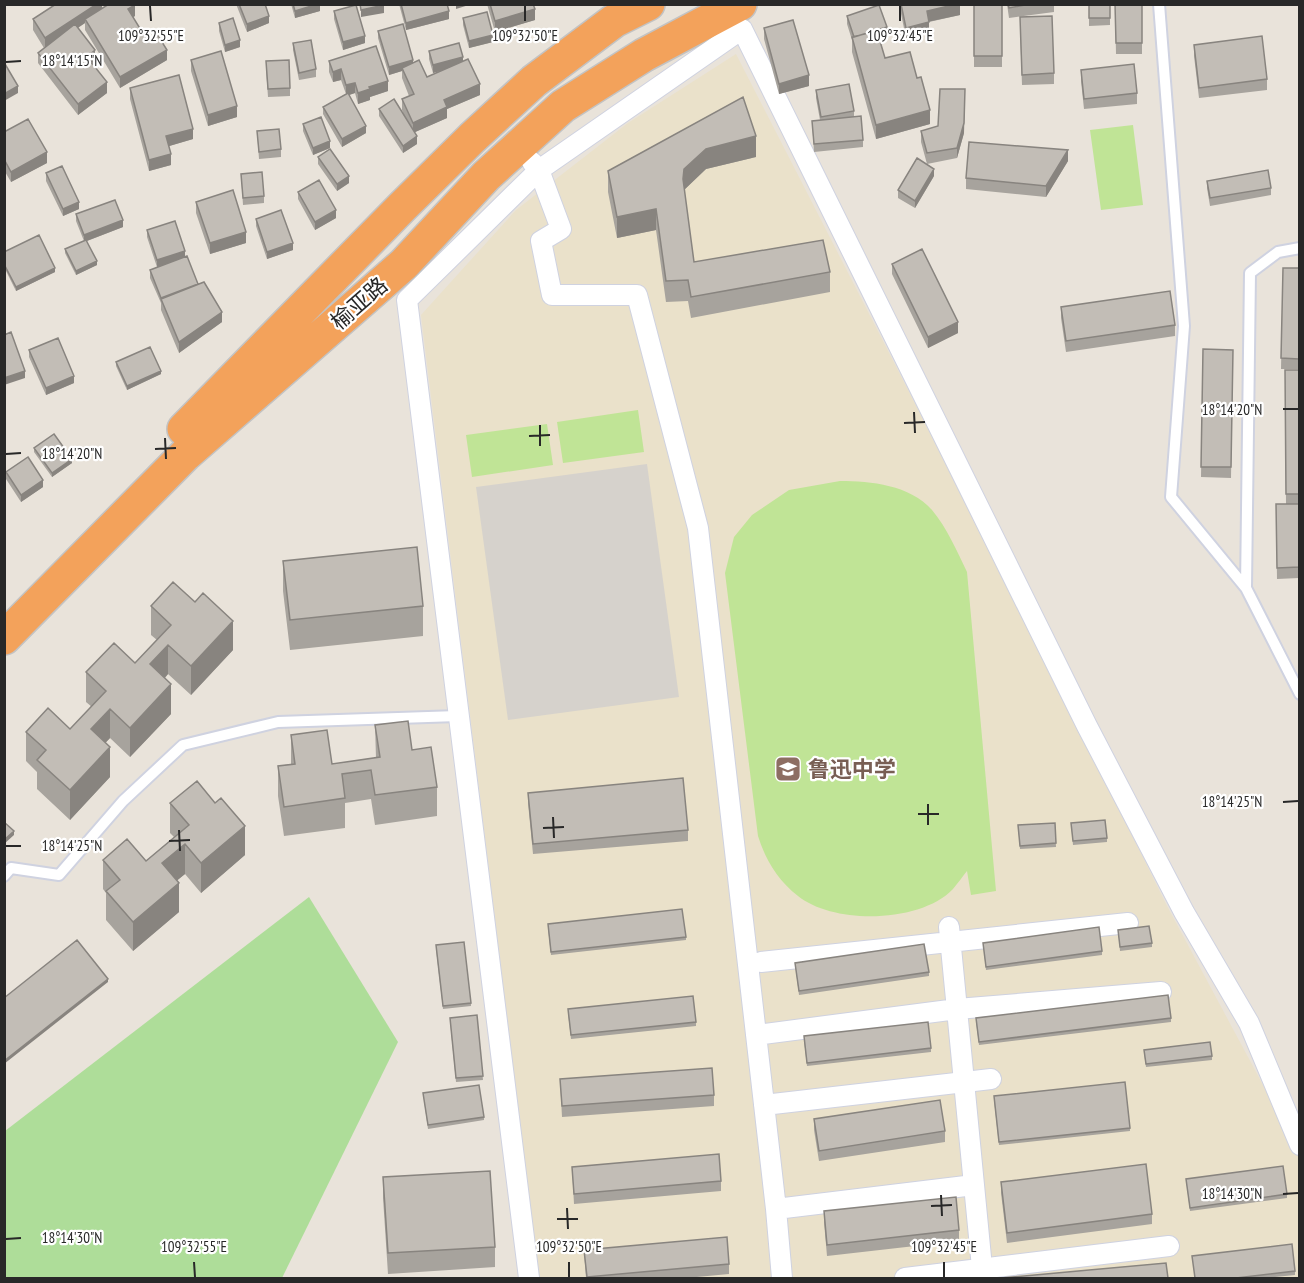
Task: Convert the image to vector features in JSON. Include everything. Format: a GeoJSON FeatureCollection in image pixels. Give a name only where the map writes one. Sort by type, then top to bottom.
{"type":"FeatureCollection","features":[{"type":"Feature","properties":{"kind":"highway","name":"榆亚路"},"geometry":{"type":"LineString","coordinates":[[4,612],[472,138],[534,81],[614,21],[648,4]]}},
{"type":"Feature","properties":{"kind":"highway","name":"榆亚路"},"geometry":{"type":"LineString","coordinates":[[4,638],[185,455],[404,264],[486,176],[529,158],[562,106],[644,55],[740,4]]}},
{"type":"Feature","properties":{"kind":"street"},"geometry":{"type":"LineString","coordinates":[[406,300],[529,158],[742,29],[1087,726],[1184,912],[1249,1023],[1299,1145]]}},
{"type":"Feature","properties":{"kind":"street"},"geometry":{"type":"LineString","coordinates":[[529,158],[561,229],[540,241],[552,295],[637,295],[698,528],[765,1105],[782,1278]]}},
{"type":"Feature","properties":{"kind":"street"},"geometry":{"type":"LineString","coordinates":[[404,264],[406,300],[529,1278]]}},
{"type":"Feature","properties":{"kind":"street"},"geometry":{"type":"LineString","coordinates":[[760,962],[950,935],[1128,924]]}},
{"type":"Feature","properties":{"kind":"street"},"geometry":{"type":"LineString","coordinates":[[950,935],[982,1274]]}},
{"type":"Feature","properties":{"kind":"street"},"geometry":{"type":"LineString","coordinates":[[756,1035],[957,1009],[1161,992]]}},
{"type":"Feature","properties":{"kind":"street"},"geometry":{"type":"LineString","coordinates":[[765,1105],[991,1079]]}},
{"type":"Feature","properties":{"kind":"street"},"geometry":{"type":"LineString","coordinates":[[776,1209],[974,1185]]}},
{"type":"Feature","properties":{"kind":"street"},"geometry":{"type":"LineString","coordinates":[[905,1278],[982,1274],[1168,1246]]}},
{"type":"Feature","properties":{"kind":"lane"},"geometry":{"type":"LineString","coordinates":[[1159,4],[1184,326],[1171,497],[1246,588],[1299,694]]}},
{"type":"Feature","properties":{"kind":"lane"},"geometry":{"type":"LineString","coordinates":[[1246,588],[1250,273],[1278,252],[1299,248]]}},
{"type":"Feature","properties":{"kind":"lane"},"geometry":{"type":"LineString","coordinates":[[4,876],[11,868],[58,875],[123,801],[183,745],[278,722],[458,716]]}},
{"type":"Feature","properties":{"kind":"shaded area","name":"鲁迅中学"},"geometry":{"type":"Polygon","coordinates":[[[736,54],[1032,632],[1167,906],[1292,1139],[1300,1160],[1299,1278],[539,1278],[421,315],[516,210],[628,123],[736,54]]]}},
{"type":"Feature","properties":{"kind":"shaded area"},"geometry":{"type":"Polygon","coordinates":[[[647,464],[679,697],[508,720],[476,487],[647,464]]]}},
{"type":"Feature","properties":{"kind":"green space"},"geometry":{"type":"Polygon","coordinates":[[[1133,125],[1143,205],[1101,210],[1090,130],[1133,125]]]}},
{"type":"Feature","properties":{"kind":"green space"},"geometry":{"type":"Polygon","coordinates":[[[638,410],[644,452],[563,463],[557,422],[638,410]]]}},
{"type":"Feature","properties":{"kind":"green space"},"geometry":{"type":"Polygon","coordinates":[[[547,424],[553,465],[472,477],[466,435],[547,424]]]}},
{"type":"Feature","properties":{"kind":"green space"},"geometry":{"type":"Polygon","coordinates":[[[840,481],[889,486],[913,495],[923,502],[942,524],[967,572],[996,891],[971,895],[967,871],[953,889],[939,900],[920,909],[877,916],[833,912],[814,905],[791,890],[769,862],[761,845],[725,573],[734,537],[752,515],[789,490],[840,481]]]}},
{"type":"Feature","properties":{"kind":"green space"},"geometry":{"type":"Polygon","coordinates":[[[309,897],[398,1042],[282,1278],[5,1278],[5,1131],[309,897]]]}},
{"type":"Feature","properties":{"kind":"building"},"geometry":{"type":"Polygon","coordinates":[[[56,4],[97,4],[45,38],[33,19],[56,4]]]}},
{"type":"Feature","properties":{"kind":"building"},"geometry":{"type":"Polygon","coordinates":[[[109,4],[134,4],[128,9],[147,40],[157,34],[167,50],[120,77],[85,19],[109,4]]]}},
{"type":"Feature","properties":{"kind":"building"},"geometry":{"type":"Polygon","coordinates":[[[239,4],[265,4],[269,16],[247,24],[239,4]]]}},
{"type":"Feature","properties":{"kind":"building"},"geometry":{"type":"Polygon","coordinates":[[[293,4],[318,4],[295,11],[293,4]]]}},
{"type":"Feature","properties":{"kind":"building"},"geometry":{"type":"Polygon","coordinates":[[[360,4],[384,4],[384,5],[361,10],[360,4]]]}},
{"type":"Feature","properties":{"kind":"building"},"geometry":{"type":"Polygon","coordinates":[[[401,4],[447,4],[449,11],[406,23],[401,4]]]}},
{"type":"Feature","properties":{"kind":"building"},"geometry":{"type":"Polygon","coordinates":[[[490,4],[533,4],[535,9],[495,21],[490,4]]]}},
{"type":"Feature","properties":{"kind":"building"},"geometry":{"type":"Polygon","coordinates":[[[901,4],[957,4],[927,11],[929,22],[906,28],[901,4]]]}},
{"type":"Feature","properties":{"kind":"building"},"geometry":{"type":"Polygon","coordinates":[[[1008,4],[1030,4],[1009,8],[1008,4]]]}},
{"type":"Feature","properties":{"kind":"building"},"geometry":{"type":"Polygon","coordinates":[[[1089,4],[1110,4],[1110,18],[1089,18],[1089,4]]]}},
{"type":"Feature","properties":{"kind":"building"},"geometry":{"type":"Polygon","coordinates":[[[1115,4],[1142,4],[1142,43],[1116,43],[1115,4]]]}},
{"type":"Feature","properties":{"kind":"building"},"geometry":{"type":"Polygon","coordinates":[[[356,5],[365,36],[343,42],[334,11],[356,5]]]}},
{"type":"Feature","properties":{"kind":"building"},"geometry":{"type":"Polygon","coordinates":[[[879,5],[887,27],[854,37],[847,16],[879,5]]]}},
{"type":"Feature","properties":{"kind":"building"},"geometry":{"type":"Polygon","coordinates":[[[974,5],[1002,5],[1002,56],[974,56],[974,5]]]}},
{"type":"Feature","properties":{"kind":"building"},"geometry":{"type":"Polygon","coordinates":[[[487,12],[493,35],[469,41],[463,18],[487,12]]]}},
{"type":"Feature","properties":{"kind":"building"},"geometry":{"type":"Polygon","coordinates":[[[1052,16],[1054,73],[1022,75],[1020,17],[1052,16]]]}},
{"type":"Feature","properties":{"kind":"building"},"geometry":{"type":"Polygon","coordinates":[[[233,18],[240,40],[225,45],[219,23],[233,18]]]}},
{"type":"Feature","properties":{"kind":"building"},"geometry":{"type":"Polygon","coordinates":[[[793,20],[809,75],[779,84],[764,28],[793,20]]]}},
{"type":"Feature","properties":{"kind":"building"},"geometry":{"type":"Polygon","coordinates":[[[75,24],[95,50],[87,57],[107,82],[78,104],[38,53],[75,24]]]}},
{"type":"Feature","properties":{"kind":"building"},"geometry":{"type":"Polygon","coordinates":[[[403,24],[413,60],[389,67],[378,31],[403,24]]]}},
{"type":"Feature","properties":{"kind":"building"},"geometry":{"type":"Polygon","coordinates":[[[877,31],[885,58],[910,52],[917,78],[921,77],[930,110],[876,125],[852,37],[877,31]]]}},
{"type":"Feature","properties":{"kind":"building"},"geometry":{"type":"Polygon","coordinates":[[[1262,36],[1267,79],[1199,88],[1194,45],[1262,36]]]}},
{"type":"Feature","properties":{"kind":"building"},"geometry":{"type":"Polygon","coordinates":[[[311,40],[316,69],[299,73],[293,43],[311,40]]]}},
{"type":"Feature","properties":{"kind":"building"},"geometry":{"type":"Polygon","coordinates":[[[459,43],[463,57],[433,65],[429,51],[459,43]]]}},
{"type":"Feature","properties":{"kind":"building"},"geometry":{"type":"Polygon","coordinates":[[[376,46],[388,81],[358,93],[355,83],[346,85],[341,69],[333,72],[329,61],[376,46]]]}},
{"type":"Feature","properties":{"kind":"building"},"geometry":{"type":"Polygon","coordinates":[[[221,51],[237,106],[208,115],[191,60],[221,51]]]}},
{"type":"Feature","properties":{"kind":"building"},"geometry":{"type":"Polygon","coordinates":[[[468,59],[480,84],[444,100],[447,107],[413,123],[402,99],[414,94],[402,68],[419,60],[427,77],[468,59]]]}},
{"type":"Feature","properties":{"kind":"building"},"geometry":{"type":"Polygon","coordinates":[[[289,60],[290,88],[268,89],[266,61],[289,60]]]}},
{"type":"Feature","properties":{"kind":"building"},"geometry":{"type":"Polygon","coordinates":[[[4,64],[18,86],[4,94],[4,64]]]}},
{"type":"Feature","properties":{"kind":"building"},"geometry":{"type":"Polygon","coordinates":[[[1134,64],[1137,93],[1084,99],[1081,70],[1134,64]]]}},
{"type":"Feature","properties":{"kind":"building"},"geometry":{"type":"Polygon","coordinates":[[[179,75],[193,129],[166,136],[171,154],[149,160],[130,88],[179,75]]]}},
{"type":"Feature","properties":{"kind":"building"},"geometry":{"type":"Polygon","coordinates":[[[849,84],[854,111],[821,117],[816,90],[849,84]]]}},
{"type":"Feature","properties":{"kind":"building"},"geometry":{"type":"Polygon","coordinates":[[[940,89],[965,89],[964,123],[957,148],[927,153],[921,131],[938,126],[940,89]]]}},
{"type":"Feature","properties":{"kind":"building"},"geometry":{"type":"Polygon","coordinates":[[[348,93],[366,126],[342,139],[323,107],[348,93]]]}},
{"type":"Feature","properties":{"kind":"building"},"geometry":{"type":"Polygon","coordinates":[[[743,97],[756,136],[706,149],[684,169],[683,179],[694,262],[823,240],[830,272],[691,297],[688,280],[666,281],[656,209],[617,217],[608,171],[743,97]]]}},
{"type":"Feature","properties":{"kind":"building"},"geometry":{"type":"Polygon","coordinates":[[[394,99],[417,136],[403,146],[379,109],[394,99]]]}},
{"type":"Feature","properties":{"kind":"building"},"geometry":{"type":"Polygon","coordinates":[[[861,116],[863,140],[814,144],[812,121],[861,116]]]}},
{"type":"Feature","properties":{"kind":"building"},"geometry":{"type":"Polygon","coordinates":[[[321,117],[330,141],[313,148],[303,124],[321,117]]]}},
{"type":"Feature","properties":{"kind":"building"},"geometry":{"type":"Polygon","coordinates":[[[28,119],[47,152],[11,172],[4,159],[4,132],[28,119]]]}},
{"type":"Feature","properties":{"kind":"building"},"geometry":{"type":"Polygon","coordinates":[[[279,129],[281,149],[259,152],[257,131],[279,129]]]}},
{"type":"Feature","properties":{"kind":"building"},"geometry":{"type":"Polygon","coordinates":[[[969,142],[1068,150],[1046,186],[966,178],[969,142]]]}},
{"type":"Feature","properties":{"kind":"building"},"geometry":{"type":"Polygon","coordinates":[[[330,149],[349,176],[337,184],[318,157],[330,149]]]}},
{"type":"Feature","properties":{"kind":"building"},"geometry":{"type":"Polygon","coordinates":[[[917,158],[934,169],[915,201],[898,190],[917,158]]]}},
{"type":"Feature","properties":{"kind":"building"},"geometry":{"type":"Polygon","coordinates":[[[62,166],[79,202],[63,209],[46,173],[62,166]]]}},
{"type":"Feature","properties":{"kind":"building"},"geometry":{"type":"Polygon","coordinates":[[[1268,170],[1271,188],[1210,198],[1207,181],[1268,170]]]}},
{"type":"Feature","properties":{"kind":"building"},"geometry":{"type":"Polygon","coordinates":[[[262,172],[264,196],[243,198],[241,174],[262,172]]]}},
{"type":"Feature","properties":{"kind":"building"},"geometry":{"type":"Polygon","coordinates":[[[319,180],[336,210],[315,222],[298,192],[319,180]]]}},
{"type":"Feature","properties":{"kind":"building"},"geometry":{"type":"Polygon","coordinates":[[[233,190],[246,232],[210,243],[196,202],[233,190]]]}},
{"type":"Feature","properties":{"kind":"building"},"geometry":{"type":"Polygon","coordinates":[[[115,200],[123,220],[84,235],[76,214],[115,200]]]}},
{"type":"Feature","properties":{"kind":"building"},"geometry":{"type":"Polygon","coordinates":[[[281,210],[293,243],[267,252],[256,219],[281,210]]]}},
{"type":"Feature","properties":{"kind":"building"},"geometry":{"type":"Polygon","coordinates":[[[175,221],[185,251],[157,260],[147,230],[175,221]]]}},
{"type":"Feature","properties":{"kind":"building"},"geometry":{"type":"Polygon","coordinates":[[[39,235],[55,268],[16,287],[4,264],[4,252],[39,235]]]}},
{"type":"Feature","properties":{"kind":"building"},"geometry":{"type":"Polygon","coordinates":[[[86,240],[97,261],[76,271],[65,249],[86,240]]]}},
{"type":"Feature","properties":{"kind":"building"},"geometry":{"type":"Polygon","coordinates":[[[922,249],[958,322],[928,337],[892,264],[922,249]]]}},
{"type":"Feature","properties":{"kind":"building"},"geometry":{"type":"Polygon","coordinates":[[[187,256],[198,284],[161,298],[150,270],[187,256]]]}},
{"type":"Feature","properties":{"kind":"building"},"geometry":{"type":"Polygon","coordinates":[[[1283,268],[1299,268],[1299,359],[1281,358],[1283,268]]]}},
{"type":"Feature","properties":{"kind":"building"},"geometry":{"type":"Polygon","coordinates":[[[204,282],[222,312],[179,342],[161,299],[204,282]]]}},
{"type":"Feature","properties":{"kind":"building"},"geometry":{"type":"Polygon","coordinates":[[[1170,291],[1175,325],[1066,341],[1061,307],[1170,291]]]}},
{"type":"Feature","properties":{"kind":"building"},"geometry":{"type":"Polygon","coordinates":[[[11,332],[25,371],[4,378],[4,335],[11,332]]]}},
{"type":"Feature","properties":{"kind":"building"},"geometry":{"type":"Polygon","coordinates":[[[58,338],[74,376],[46,388],[29,350],[58,338]]]}},
{"type":"Feature","properties":{"kind":"building"},"geometry":{"type":"Polygon","coordinates":[[[150,347],[161,371],[127,386],[116,362],[150,347]]]}},
{"type":"Feature","properties":{"kind":"building"},"geometry":{"type":"Polygon","coordinates":[[[1203,349],[1233,350],[1231,467],[1201,467],[1203,349]]]}},
{"type":"Feature","properties":{"kind":"building"},"geometry":{"type":"Polygon","coordinates":[[[1285,370],[1299,370],[1299,494],[1286,494],[1285,370]]]}},
{"type":"Feature","properties":{"kind":"building"},"geometry":{"type":"Polygon","coordinates":[[[54,434],[72,459],[52,473],[34,448],[54,434]]]}},
{"type":"Feature","properties":{"kind":"building"},"geometry":{"type":"Polygon","coordinates":[[[28,457],[43,480],[21,495],[6,472],[28,457]]]}},
{"type":"Feature","properties":{"kind":"building"},"geometry":{"type":"Polygon","coordinates":[[[1276,504],[1299,504],[1299,567],[1277,568],[1276,504]]]}},
{"type":"Feature","properties":{"kind":"building"},"geometry":{"type":"Polygon","coordinates":[[[417,547],[423,606],[290,620],[283,561],[417,547]]]}},
{"type":"Feature","properties":{"kind":"building"},"geometry":{"type":"Polygon","coordinates":[[[173,582],[195,602],[203,593],[233,621],[191,666],[168,645],[150,664],[171,684],[130,728],[110,709],[91,729],[110,747],[70,790],[37,760],[46,750],[26,732],[48,708],[70,729],[106,691],[86,672],[114,643],[135,663],[171,625],[151,606],[173,582]]]}},
{"type":"Feature","properties":{"kind":"building"},"geometry":{"type":"Polygon","coordinates":[[[408,721],[412,750],[431,747],[437,787],[375,795],[371,770],[342,774],[345,798],[284,807],[278,766],[295,764],[291,735],[327,730],[332,764],[380,757],[375,725],[408,721]]]}},
{"type":"Feature","properties":{"kind":"building"},"geometry":{"type":"Polygon","coordinates":[[[683,778],[688,830],[533,844],[528,793],[683,778]]]}},
{"type":"Feature","properties":{"kind":"building"},"geometry":{"type":"Polygon","coordinates":[[[197,781],[215,803],[221,798],[245,826],[201,863],[185,844],[162,863],[179,883],[133,922],[106,891],[120,880],[103,860],[127,839],[146,861],[189,825],[170,803],[197,781]]]}},
{"type":"Feature","properties":{"kind":"building"},"geometry":{"type":"Polygon","coordinates":[[[1105,820],[1107,838],[1073,841],[1071,823],[1105,820]]]}},
{"type":"Feature","properties":{"kind":"building"},"geometry":{"type":"Polygon","coordinates":[[[4,822],[14,831],[4,840],[4,822]]]}},
{"type":"Feature","properties":{"kind":"building"},"geometry":{"type":"Polygon","coordinates":[[[1055,823],[1056,843],[1020,846],[1018,825],[1055,823]]]}},
{"type":"Feature","properties":{"kind":"building"},"geometry":{"type":"Polygon","coordinates":[[[682,909],[686,937],[551,952],[548,924],[682,909]]]}},
{"type":"Feature","properties":{"kind":"building"},"geometry":{"type":"Polygon","coordinates":[[[1149,926],[1152,943],[1120,947],[1118,930],[1149,926]]]}},
{"type":"Feature","properties":{"kind":"building"},"geometry":{"type":"Polygon","coordinates":[[[1099,927],[1102,951],[986,967],[983,943],[1099,927]]]}},
{"type":"Feature","properties":{"kind":"building"},"geometry":{"type":"Polygon","coordinates":[[[77,940],[108,979],[4,1061],[4,998],[77,940]]]}},
{"type":"Feature","properties":{"kind":"building"},"geometry":{"type":"Polygon","coordinates":[[[464,942],[471,1003],[443,1006],[436,945],[464,942]]]}},
{"type":"Feature","properties":{"kind":"building"},"geometry":{"type":"Polygon","coordinates":[[[924,944],[929,972],[799,991],[795,963],[924,944]]]}},
{"type":"Feature","properties":{"kind":"building"},"geometry":{"type":"Polygon","coordinates":[[[1168,995],[1171,1018],[979,1042],[976,1018],[1168,995]]]}},
{"type":"Feature","properties":{"kind":"building"},"geometry":{"type":"Polygon","coordinates":[[[693,996],[696,1022],[571,1035],[568,1009],[693,996]]]}},
{"type":"Feature","properties":{"kind":"building"},"geometry":{"type":"Polygon","coordinates":[[[477,1015],[483,1076],[456,1078],[450,1018],[477,1015]]]}},
{"type":"Feature","properties":{"kind":"building"},"geometry":{"type":"Polygon","coordinates":[[[928,1022],[931,1048],[807,1063],[804,1036],[928,1022]]]}},
{"type":"Feature","properties":{"kind":"building"},"geometry":{"type":"Polygon","coordinates":[[[1210,1042],[1212,1056],[1146,1064],[1144,1050],[1210,1042]]]}},
{"type":"Feature","properties":{"kind":"building"},"geometry":{"type":"Polygon","coordinates":[[[712,1068],[714,1095],[562,1106],[560,1079],[712,1068]]]}},
{"type":"Feature","properties":{"kind":"building"},"geometry":{"type":"Polygon","coordinates":[[[1125,1082],[1130,1128],[999,1142],[994,1096],[1125,1082]]]}},
{"type":"Feature","properties":{"kind":"building"},"geometry":{"type":"Polygon","coordinates":[[[479,1085],[484,1117],[428,1125],[423,1093],[479,1085]]]}},
{"type":"Feature","properties":{"kind":"building"},"geometry":{"type":"Polygon","coordinates":[[[940,1100],[945,1131],[819,1151],[814,1119],[940,1100]]]}},
{"type":"Feature","properties":{"kind":"building"},"geometry":{"type":"Polygon","coordinates":[[[719,1154],[721,1181],[574,1194],[572,1167],[719,1154]]]}},
{"type":"Feature","properties":{"kind":"building"},"geometry":{"type":"Polygon","coordinates":[[[1146,1164],[1152,1214],[1007,1233],[1001,1182],[1146,1164]]]}},
{"type":"Feature","properties":{"kind":"building"},"geometry":{"type":"Polygon","coordinates":[[[1283,1166],[1287,1194],[1190,1208],[1186,1179],[1283,1166]]]}},
{"type":"Feature","properties":{"kind":"building"},"geometry":{"type":"Polygon","coordinates":[[[490,1171],[495,1247],[388,1253],[383,1177],[490,1171]]]}},
{"type":"Feature","properties":{"kind":"building"},"geometry":{"type":"Polygon","coordinates":[[[956,1197],[959,1230],[827,1245],[824,1211],[956,1197]]]}},
{"type":"Feature","properties":{"kind":"building"},"geometry":{"type":"Polygon","coordinates":[[[727,1237],[729,1264],[587,1277],[584,1250],[727,1237]]]}},
{"type":"Feature","properties":{"kind":"building"},"geometry":{"type":"Polygon","coordinates":[[[1292,1244],[1295,1271],[1236,1278],[1195,1278],[1192,1256],[1292,1244]]]}},
{"type":"Feature","properties":{"kind":"building"},"geometry":{"type":"Polygon","coordinates":[[[1166,1263],[1168,1278],[1001,1278],[1166,1263]]]}},
{"type":"Feature","properties":{"kind":"place","name":"鲁迅中学"},"geometry":{"type":"Point","coordinates":[788,769]}}]}
